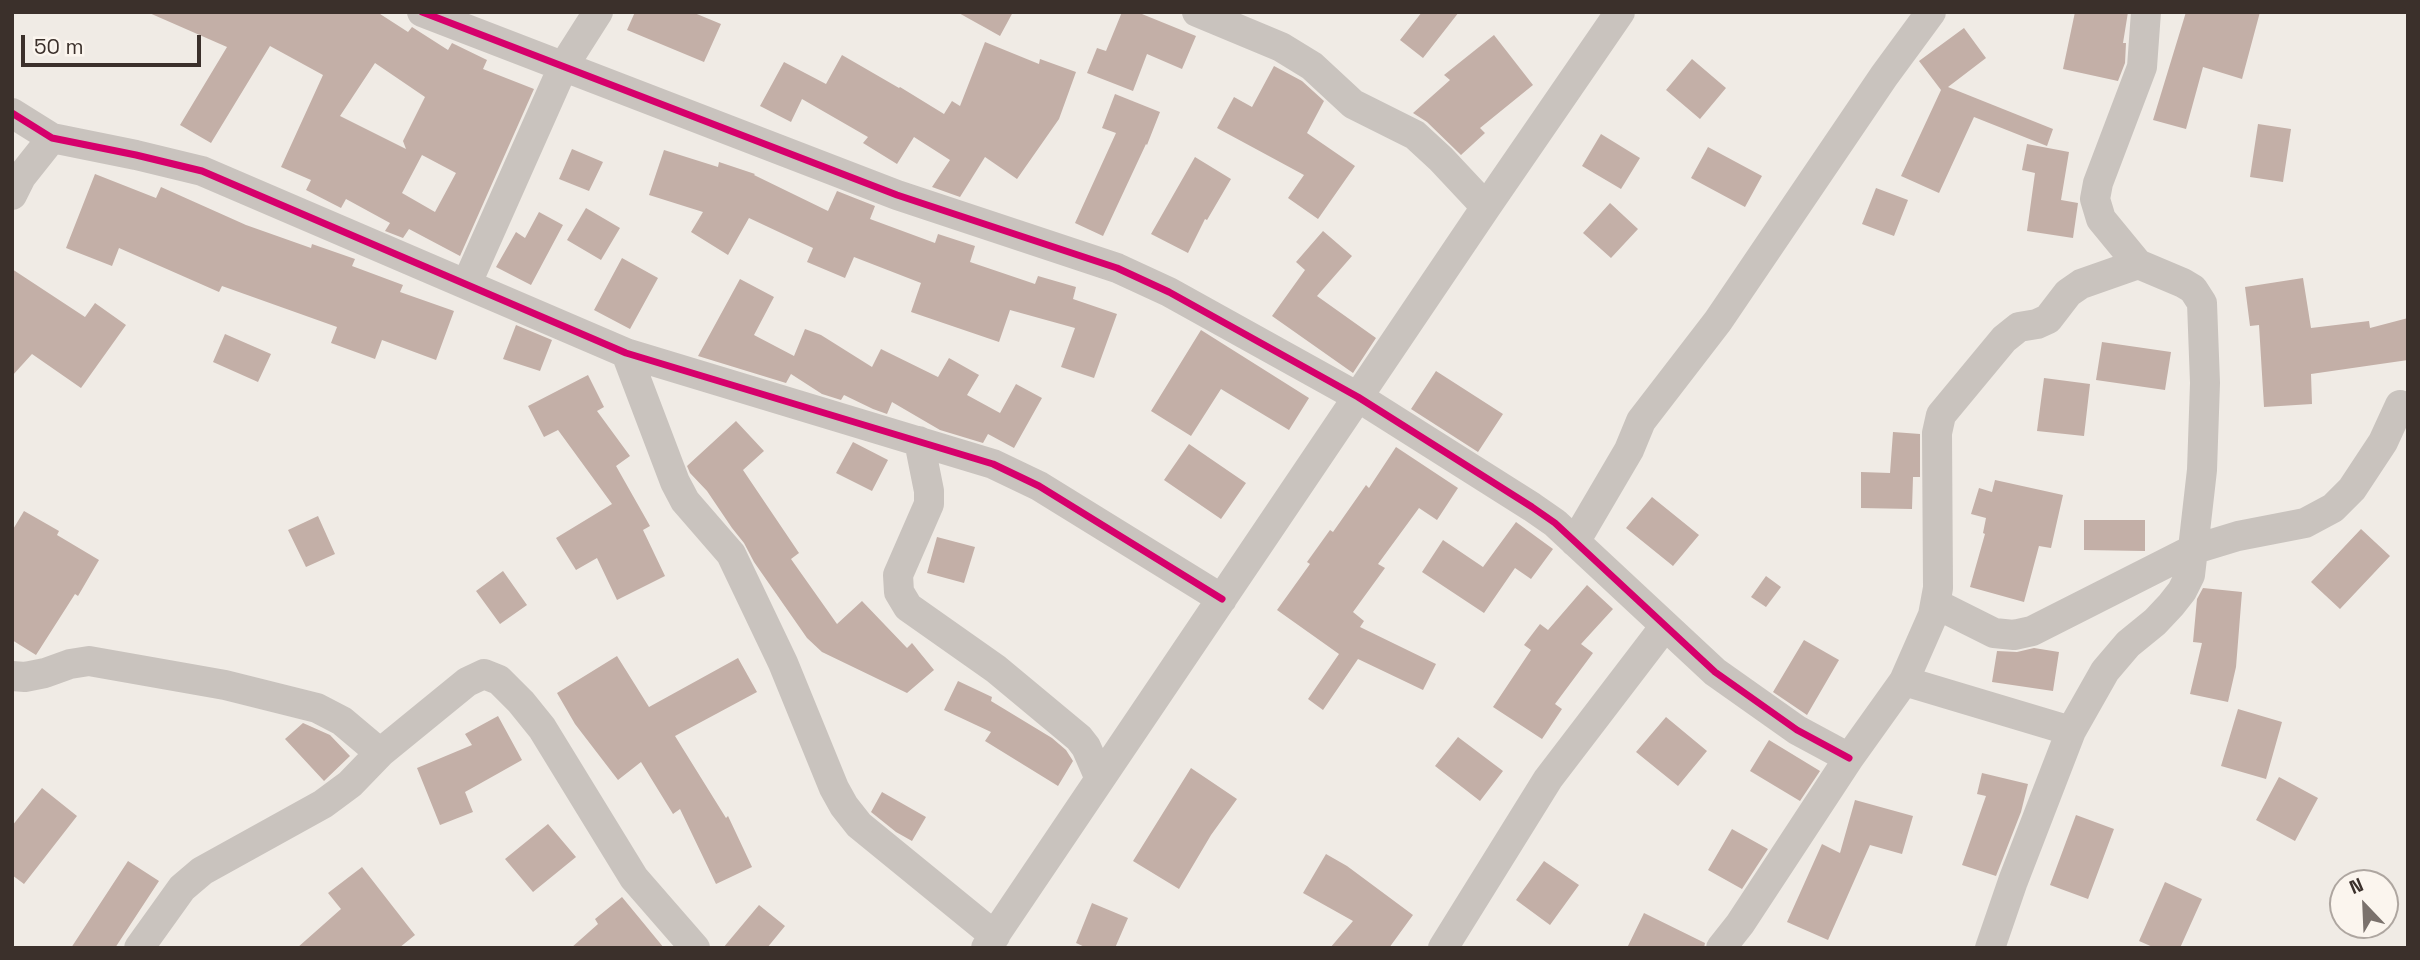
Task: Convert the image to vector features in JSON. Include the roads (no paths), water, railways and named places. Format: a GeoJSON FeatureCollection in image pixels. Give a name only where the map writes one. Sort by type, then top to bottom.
{"type":"FeatureCollection","features":[{"type":"Feature","properties":{"kind":"street"},"geometry":{"type":"LineString","coordinates":[[422,12],[897,195],[1117,268],[1169,292],[1359,397],[1532,507],[1555,523],[1665,626],[1742,693],[1797,730],[1849,758]]}},
{"type":"Feature","properties":{"kind":"street"},"geometry":{"type":"LineString","coordinates":[[467,283],[563,67],[598,12]]}},
{"type":"Feature","properties":{"kind":"street"},"geometry":{"type":"LineString","coordinates":[[1197,12],[1281,47],[1312,66],[1353,104],[1415,135],[1486,207]]}},
{"type":"Feature","properties":{"kind":"street"},"geometry":{"type":"LineString","coordinates":[[626,353],[675,482],[685,501],[731,554],[783,663],[834,788],[844,806],[859,825],[991,942],[1620,12]]}},
{"type":"Feature","properties":{"kind":"street"},"geometry":{"type":"LineString","coordinates":[[1576,542],[1629,450],[1641,421],[1718,321],[1884,76],[1931,12]]}},
{"type":"Feature","properties":{"kind":"street"},"geometry":{"type":"LineString","coordinates":[[1990,948],[2071,731],[2105,671],[2128,644],[2155,622],[2182,591],[2189,575],[2202,457],[2205,383],[2202,303],[2193,289],[2138,264],[2101,219],[2095,200],[2098,183],[2143,67],[2146,12]]}},
{"type":"Feature","properties":{"kind":"street"},"geometry":{"type":"LineString","coordinates":[[12,113],[52,138],[202,170],[626,353],[993,464],[1039,486],[1222,599]]}},
{"type":"Feature","properties":{"kind":"street"},"geometry":{"type":"LineString","coordinates":[[12,113],[17,186]]}},
{"type":"Feature","properties":{"kind":"street"},"geometry":{"type":"LineString","coordinates":[[17,186],[52,138]]}},
{"type":"Feature","properties":{"kind":"street"},"geometry":{"type":"LineString","coordinates":[[1721,948],[1740,924],[1849,758],[1904,681],[1936,604],[1937,433],[1941,415],[2004,339],[2020,327],[2048,319],[2068,293],[2081,284],[2138,264]]}},
{"type":"Feature","properties":{"kind":"street"},"geometry":{"type":"LineString","coordinates":[[1936,604],[1994,633],[2014,635],[2032,631],[2192,550],[2238,536],[2305,523],[2333,508],[2352,489],[2384,442],[2400,405]]}},
{"type":"Feature","properties":{"kind":"street"},"geometry":{"type":"LineString","coordinates":[[919,441],[929,504],[898,575],[899,592],[908,607],[996,669],[1079,738],[1086,747],[1100,779]]}},
{"type":"Feature","properties":{"kind":"street"},"geometry":{"type":"LineString","coordinates":[[1443,948],[1548,779],[1665,626]]}},
{"type":"Feature","properties":{"kind":"street"},"geometry":{"type":"LineString","coordinates":[[12,676],[26,677],[89,661],[225,685],[317,708],[342,720],[380,753]]}},
{"type":"Feature","properties":{"kind":"street"},"geometry":{"type":"LineString","coordinates":[[139,948],[182,888],[202,871],[323,804],[350,784],[380,753],[467,682],[484,674],[499,680],[522,702],[542,728],[634,878],[695,948]]}},
{"type":"Feature","properties":{"kind":"street"},"geometry":{"type":"LineString","coordinates":[[1904,681],[2071,731]]}}]}
